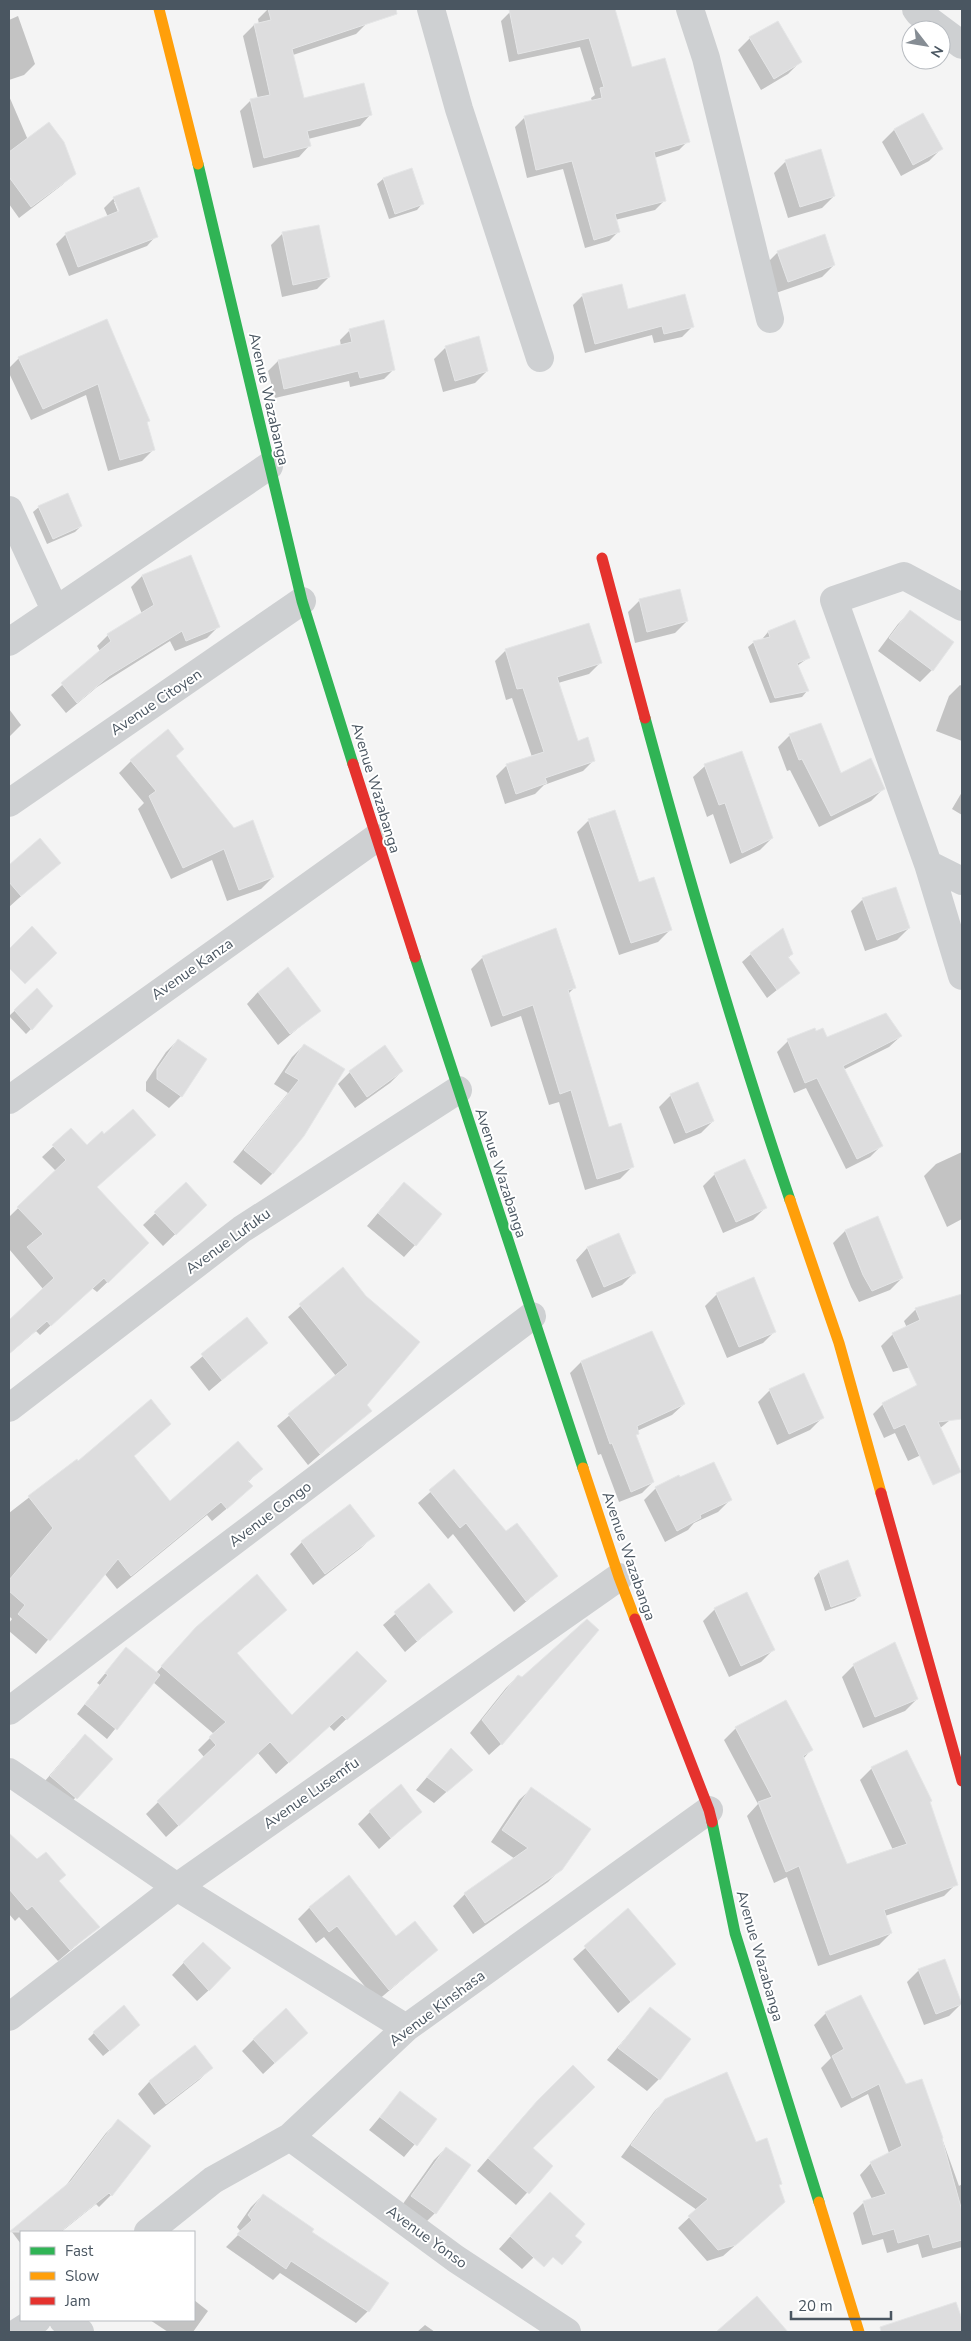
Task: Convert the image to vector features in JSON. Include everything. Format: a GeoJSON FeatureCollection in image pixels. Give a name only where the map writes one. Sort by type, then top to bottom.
{"type":"FeatureCollection","features":[{"type":"Feature","properties":{"kind":"main road","name":"Avenue Wazabanga"},"geometry":{"type":"LineString","coordinates":[[159,9],[178,80],[302,601],[376,838],[619,1577],[709,1810],[735,1933],[859,2332]]}},
{"type":"Feature","properties":{"kind":"main road"},"geometry":{"type":"LineString","coordinates":[[602,558],[673,820],[754,1095],[839,1343],[962,1781]]}},
{"type":"Feature","properties":{"kind":"street"},"geometry":{"type":"LineString","coordinates":[[431,9],[459,109],[540,358]]}},
{"type":"Feature","properties":{"kind":"street"},"geometry":{"type":"LineString","coordinates":[[690,9],[706,58],[770,319]]}},
{"type":"Feature","properties":{"kind":"street"},"geometry":{"type":"LineString","coordinates":[[916,9],[962,45]]}},
{"type":"Feature","properties":{"kind":"street"},"geometry":{"type":"LineString","coordinates":[[9,642],[269,466]]}},
{"type":"Feature","properties":{"kind":"street"},"geometry":{"type":"LineString","coordinates":[[9,510],[55,610]]}},
{"type":"Feature","properties":{"kind":"street"},"geometry":{"type":"LineString","coordinates":[[962,607],[904,576],[834,600],[928,864],[962,976]]}},
{"type":"Feature","properties":{"kind":"street","name":"Avenue Citoyen"},"geometry":{"type":"LineString","coordinates":[[9,803],[302,601]]}},
{"type":"Feature","properties":{"kind":"street","name":"Avenue Kanza"},"geometry":{"type":"LineString","coordinates":[[9,1100],[376,838]]}},
{"type":"Feature","properties":{"kind":"street"},"geometry":{"type":"LineString","coordinates":[[928,864],[962,881]]}},
{"type":"Feature","properties":{"kind":"street","name":"Avenue Lufuku"},"geometry":{"type":"LineString","coordinates":[[9,1408],[242,1229],[458,1090]]}},
{"type":"Feature","properties":{"kind":"street","name":"Avenue Congo"},"geometry":{"type":"LineString","coordinates":[[9,1711],[532,1316]]}},
{"type":"Feature","properties":{"kind":"street","name":"Avenue Lusemfu"},"geometry":{"type":"LineString","coordinates":[[9,2017],[176,1887],[619,1577]]}},
{"type":"Feature","properties":{"kind":"street"},"geometry":{"type":"LineString","coordinates":[[9,1772],[176,1887],[406,2028]]}},
{"type":"Feature","properties":{"kind":"street","name":"Avenue Kinshasa"},"geometry":{"type":"LineString","coordinates":[[149,2231],[213,2180],[290,2137],[406,2028],[709,1810]]}},
{"type":"Feature","properties":{"kind":"street","name":"Avenue Yonso"},"geometry":{"type":"LineString","coordinates":[[290,2137],[456,2259],[567,2332]]}},
{"type":"Feature","properties":{"kind":"street"},"geometry":{"type":"LineString","coordinates":[[18,2332],[35,2321]]}},
{"type":"Feature","properties":{"kind":"street"},"geometry":{"type":"LineString","coordinates":[[64,2321],[80,2332]]}},
{"type":"Feature","properties":{"kind":"building"},"geometry":{"type":"Polygon","coordinates":[[[268,9],[396,9],[397,14],[292,49],[304,98],[364,83],[372,115],[307,131],[311,146],[264,158],[250,99],[270,95],[254,24],[271,20],[268,9]]]}},
{"type":"Feature","properties":{"kind":"building"},"geometry":{"type":"Polygon","coordinates":[[[509,9],[615,9],[632,67],[665,58],[690,142],[654,152],[666,201],[615,214],[620,232],[594,240],[572,161],[536,170],[524,116],[602,98],[600,88],[604,87],[589,38],[518,54],[509,9]]]}},
{"type":"Feature","properties":{"kind":"building"},"geometry":{"type":"Polygon","coordinates":[[[778,21],[802,62],[774,79],[749,37],[778,21]]]}},
{"type":"Feature","properties":{"kind":"building"},"geometry":{"type":"Polygon","coordinates":[[[923,113],[943,149],[913,165],[894,129],[923,113]]]}},
{"type":"Feature","properties":{"kind":"building"},"geometry":{"type":"Polygon","coordinates":[[[49,122],[64,142],[76,174],[31,207],[9,177],[9,152],[49,122]]]}},
{"type":"Feature","properties":{"kind":"building"},"geometry":{"type":"Polygon","coordinates":[[[821,149],[835,196],[800,207],[785,160],[821,149]]]}},
{"type":"Feature","properties":{"kind":"building"},"geometry":{"type":"Polygon","coordinates":[[[412,168],[424,204],[395,214],[383,178],[412,168]]]}},
{"type":"Feature","properties":{"kind":"building"},"geometry":{"type":"Polygon","coordinates":[[[139,187],[158,237],[78,267],[65,233],[119,211],[113,197],[139,187]]]}},
{"type":"Feature","properties":{"kind":"building"},"geometry":{"type":"Polygon","coordinates":[[[319,225],[330,277],[293,285],[282,232],[319,225]]]}},
{"type":"Feature","properties":{"kind":"building"},"geometry":{"type":"Polygon","coordinates":[[[825,234],[835,265],[788,282],[777,251],[825,234]]]}},
{"type":"Feature","properties":{"kind":"building"},"geometry":{"type":"Polygon","coordinates":[[[622,284],[628,309],[685,294],[694,327],[664,334],[662,326],[595,344],[582,294],[622,284]]]}},
{"type":"Feature","properties":{"kind":"building"},"geometry":{"type":"Polygon","coordinates":[[[107,319],[150,421],[147,422],[155,450],[120,460],[98,384],[43,409],[18,357],[107,319]]]}},
{"type":"Feature","properties":{"kind":"building"},"geometry":{"type":"Polygon","coordinates":[[[384,320],[395,370],[360,378],[358,371],[284,389],[278,360],[352,342],[349,329],[384,320]]]}},
{"type":"Feature","properties":{"kind":"building"},"geometry":{"type":"Polygon","coordinates":[[[479,336],[488,371],[455,381],[445,346],[479,336]]]}},
{"type":"Feature","properties":{"kind":"building"},"geometry":{"type":"Polygon","coordinates":[[[68,493],[82,526],[53,539],[38,506],[68,493]]]}},
{"type":"Feature","properties":{"kind":"building"},"geometry":{"type":"Polygon","coordinates":[[[191,555],[220,627],[186,641],[182,631],[109,676],[77,703],[61,683],[111,641],[107,634],[154,605],[142,575],[191,555]]]}},
{"type":"Feature","properties":{"kind":"building"},"geometry":{"type":"Polygon","coordinates":[[[680,589],[688,621],[647,632],[639,599],[680,589]]]}},
{"type":"Feature","properties":{"kind":"building"},"geometry":{"type":"Polygon","coordinates":[[[910,610],[954,642],[933,671],[889,638],[910,610]]]}},
{"type":"Feature","properties":{"kind":"building"},"geometry":{"type":"Polygon","coordinates":[[[795,620],[810,658],[797,663],[809,691],[775,698],[753,641],[770,637],[768,631],[795,620]]]}},
{"type":"Feature","properties":{"kind":"building"},"geometry":{"type":"Polygon","coordinates":[[[589,623],[602,663],[557,677],[578,741],[588,737],[595,761],[545,778],[547,783],[516,794],[506,764],[544,752],[523,688],[517,689],[505,649],[589,623]]]}},
{"type":"Feature","properties":{"kind":"building"},"geometry":{"type":"Polygon","coordinates":[[[821,723],[841,773],[871,758],[885,789],[831,816],[802,759],[799,760],[789,734],[821,723]]]}},
{"type":"Feature","properties":{"kind":"building"},"geometry":{"type":"Polygon","coordinates":[[[168,729],[184,749],[176,756],[234,828],[253,820],[274,877],[239,890],[224,849],[183,868],[149,796],[156,791],[130,760],[168,729]]]}},
{"type":"Feature","properties":{"kind":"building"},"geometry":{"type":"Polygon","coordinates":[[[742,751],[773,838],[742,853],[725,803],[719,805],[704,764],[742,751]]]}},
{"type":"Feature","properties":{"kind":"building"},"geometry":{"type":"Polygon","coordinates":[[[615,810],[639,882],[654,877],[672,930],[631,943],[588,819],[615,810]]]}},
{"type":"Feature","properties":{"kind":"building"},"geometry":{"type":"Polygon","coordinates":[[[40,838],[61,863],[21,896],[9,882],[9,865],[40,838]]]}},
{"type":"Feature","properties":{"kind":"building"},"geometry":{"type":"Polygon","coordinates":[[[896,887],[910,928],[877,940],[862,898],[896,887]]]}},
{"type":"Feature","properties":{"kind":"building"},"geometry":{"type":"Polygon","coordinates":[[[32,926],[57,953],[25,984],[9,968],[9,949],[32,926]]]}},
{"type":"Feature","properties":{"kind":"building"},"geometry":{"type":"Polygon","coordinates":[[[556,928],[576,988],[568,990],[609,1127],[621,1123],[634,1167],[597,1179],[571,1090],[560,1094],[533,1005],[503,1016],[482,956],[556,928]]]}},
{"type":"Feature","properties":{"kind":"building"},"geometry":{"type":"Polygon","coordinates":[[[783,928],[793,954],[788,957],[800,973],[777,990],[750,953],[783,928]]]}},
{"type":"Feature","properties":{"kind":"building"},"geometry":{"type":"Polygon","coordinates":[[[288,967],[321,1011],[290,1034],[258,992],[288,967]]]}},
{"type":"Feature","properties":{"kind":"building"},"geometry":{"type":"Polygon","coordinates":[[[37,988],[53,1006],[32,1030],[14,1010],[37,988]]]}},
{"type":"Feature","properties":{"kind":"building"},"geometry":{"type":"Polygon","coordinates":[[[886,1013],[902,1036],[843,1066],[883,1146],[857,1159],[817,1078],[805,1083],[787,1039],[815,1028],[816,1031],[823,1028],[827,1037],[886,1013]]]}},
{"type":"Feature","properties":{"kind":"building"},"geometry":{"type":"Polygon","coordinates":[[[178,1039],[207,1059],[182,1097],[157,1079],[157,1069],[178,1039]]]}},
{"type":"Feature","properties":{"kind":"building"},"geometry":{"type":"Polygon","coordinates":[[[304,1044],[345,1069],[304,1136],[273,1174],[244,1150],[299,1080],[285,1072],[304,1044]]]}},
{"type":"Feature","properties":{"kind":"building"},"geometry":{"type":"Polygon","coordinates":[[[385,1045],[403,1071],[367,1097],[349,1071],[385,1045]]]}},
{"type":"Feature","properties":{"kind":"building"},"geometry":{"type":"Polygon","coordinates":[[[698,1082],[714,1121],[686,1133],[670,1094],[698,1082]]]}},
{"type":"Feature","properties":{"kind":"building"},"geometry":{"type":"Polygon","coordinates":[[[133,1109],[156,1135],[97,1187],[149,1243],[108,1283],[104,1278],[51,1326],[47,1321],[9,1354],[9,1320],[54,1278],[27,1247],[43,1234],[17,1207],[66,1160],[52,1145],[71,1128],[87,1145],[102,1131],[104,1134],[133,1109]]]}},
{"type":"Feature","properties":{"kind":"building"},"geometry":{"type":"Polygon","coordinates":[[[745,1159],[767,1208],[736,1222],[714,1173],[745,1159]]]}},
{"type":"Feature","properties":{"kind":"building"},"geometry":{"type":"Polygon","coordinates":[[[186,1182],[207,1205],[176,1235],[154,1212],[186,1182]]]}},
{"type":"Feature","properties":{"kind":"building"},"geometry":{"type":"Polygon","coordinates":[[[404,1182],[442,1214],[416,1246],[378,1213],[404,1182]]]}},
{"type":"Feature","properties":{"kind":"building"},"geometry":{"type":"Polygon","coordinates":[[[878,1216],[903,1278],[872,1291],[863,1275],[845,1230],[878,1216]]]}},
{"type":"Feature","properties":{"kind":"building"},"geometry":{"type":"Polygon","coordinates":[[[619,1233],[636,1273],[604,1287],[587,1247],[619,1233]]]}},
{"type":"Feature","properties":{"kind":"building"},"geometry":{"type":"Polygon","coordinates":[[[343,1267],[366,1296],[420,1342],[367,1405],[372,1411],[320,1454],[288,1414],[348,1365],[299,1304],[343,1267]]]}},
{"type":"Feature","properties":{"kind":"building"},"geometry":{"type":"Polygon","coordinates":[[[754,1277],[776,1332],[739,1347],[716,1293],[754,1277]]]}},
{"type":"Feature","properties":{"kind":"building"},"geometry":{"type":"Polygon","coordinates":[[[962,1294],[962,1419],[938,1422],[961,1472],[933,1485],[905,1424],[894,1429],[882,1403],[917,1385],[892,1333],[920,1320],[915,1308],[962,1294]]]}},
{"type":"Feature","properties":{"kind":"building"},"geometry":{"type":"Polygon","coordinates":[[[247,1317],[268,1343],[222,1380],[201,1354],[247,1317]]]}},
{"type":"Feature","properties":{"kind":"building"},"geometry":{"type":"Polygon","coordinates":[[[652,1331],[685,1404],[637,1426],[639,1434],[636,1435],[654,1482],[631,1492],[612,1443],[610,1444],[581,1361],[652,1331]]]}},
{"type":"Feature","properties":{"kind":"building"},"geometry":{"type":"Polygon","coordinates":[[[804,1373],[824,1418],[789,1434],[769,1389],[804,1373]]]}},
{"type":"Feature","properties":{"kind":"building"},"geometry":{"type":"Polygon","coordinates":[[[151,1399],[171,1424],[134,1456],[170,1501],[238,1441],[263,1469],[248,1481],[253,1486],[227,1509],[221,1502],[131,1576],[118,1559],[50,1641],[18,1614],[25,1605],[9,1591],[9,1580],[53,1528],[28,1496],[77,1459],[78,1461],[151,1399]]]}},
{"type":"Feature","properties":{"kind":"building"},"geometry":{"type":"Polygon","coordinates":[[[714,1462],[732,1500],[700,1515],[701,1518],[677,1531],[655,1487],[679,1475],[680,1477],[714,1462]]]}},
{"type":"Feature","properties":{"kind":"building"},"geometry":{"type":"Polygon","coordinates":[[[454,1469],[506,1531],[517,1523],[558,1576],[526,1601],[466,1523],[460,1528],[429,1490],[454,1469]]]}},
{"type":"Feature","properties":{"kind":"building"},"geometry":{"type":"Polygon","coordinates":[[[350,1504],[375,1536],[325,1574],[301,1541],[350,1504]]]}},
{"type":"Feature","properties":{"kind":"building"},"geometry":{"type":"Polygon","coordinates":[[[848,1560],[861,1596],[831,1607],[819,1571],[848,1560]]]}},
{"type":"Feature","properties":{"kind":"building"},"geometry":{"type":"Polygon","coordinates":[[[257,1574],[287,1610],[237,1653],[292,1715],[357,1651],[387,1681],[347,1720],[342,1715],[289,1763],[270,1742],[179,1826],[157,1801],[216,1745],[209,1737],[226,1722],[161,1666],[196,1627],[257,1574]]]}},
{"type":"Feature","properties":{"kind":"building"},"geometry":{"type":"Polygon","coordinates":[[[429,1583],[453,1612],[417,1641],[394,1612],[429,1583]]]}},
{"type":"Feature","properties":{"kind":"building"},"geometry":{"type":"Polygon","coordinates":[[[747,1592],[775,1650],[741,1666],[714,1608],[747,1592]]]}},
{"type":"Feature","properties":{"kind":"building"},"geometry":{"type":"Polygon","coordinates":[[[587,1619],[599,1630],[502,1745],[482,1720],[518,1675],[522,1677],[587,1619]]]}},
{"type":"Feature","properties":{"kind":"building"},"geometry":{"type":"Polygon","coordinates":[[[895,1642],[918,1699],[875,1717],[853,1664],[895,1642]]]}},
{"type":"Feature","properties":{"kind":"building"},"geometry":{"type":"Polygon","coordinates":[[[126,1647],[160,1675],[117,1730],[85,1704],[108,1675],[105,1673],[126,1647]]]}},
{"type":"Feature","properties":{"kind":"building"},"geometry":{"type":"Polygon","coordinates":[[[786,1700],[813,1750],[803,1756],[847,1864],[907,1844],[871,1767],[907,1750],[932,1801],[930,1802],[958,1885],[884,1910],[892,1933],[830,1955],[799,1866],[786,1872],[758,1802],[772,1797],[735,1727],[786,1700]]]}},
{"type":"Feature","properties":{"kind":"building"},"geometry":{"type":"Polygon","coordinates":[[[85,1734],[113,1759],[77,1799],[50,1776],[85,1734]]]}},
{"type":"Feature","properties":{"kind":"building"},"geometry":{"type":"Polygon","coordinates":[[[451,1748],[473,1770],[447,1792],[427,1777],[451,1748]]]}},
{"type":"Feature","properties":{"kind":"building"},"geometry":{"type":"Polygon","coordinates":[[[401,1784],[422,1812],[391,1838],[369,1811],[401,1784]]]}},
{"type":"Feature","properties":{"kind":"building"},"geometry":{"type":"Polygon","coordinates":[[[531,1787],[591,1829],[562,1870],[485,1923],[464,1893],[528,1848],[502,1830],[531,1787]]]}},
{"type":"Feature","properties":{"kind":"building"},"geometry":{"type":"Polygon","coordinates":[[[9,1833],[37,1859],[46,1852],[66,1875],[59,1881],[100,1927],[70,1950],[32,1906],[27,1910],[9,1889],[9,1833]]]}},
{"type":"Feature","properties":{"kind":"building"},"geometry":{"type":"Polygon","coordinates":[[[349,1875],[396,1936],[415,1921],[438,1950],[389,1990],[337,1926],[329,1932],[309,1907],[349,1875]]]}},
{"type":"Feature","properties":{"kind":"building"},"geometry":{"type":"Polygon","coordinates":[[[628,1908],[676,1964],[631,2002],[584,1946],[628,1908]]]}},
{"type":"Feature","properties":{"kind":"building"},"geometry":{"type":"Polygon","coordinates":[[[203,1942],[231,1968],[209,1991],[183,1962],[203,1942]]]}},
{"type":"Feature","properties":{"kind":"building"},"geometry":{"type":"Polygon","coordinates":[[[945,1959],[962,2004],[936,2014],[918,1969],[945,1959]]]}},
{"type":"Feature","properties":{"kind":"building"},"geometry":{"type":"Polygon","coordinates":[[[861,1995],[906,2084],[922,2079],[943,2138],[962,2211],[962,2240],[933,2248],[929,2234],[898,2243],[894,2229],[873,2235],[863,2201],[886,2194],[870,2162],[902,2146],[879,2084],[852,2098],[832,2056],[844,2049],[825,2012],[861,1995]]]}},
{"type":"Feature","properties":{"kind":"building"},"geometry":{"type":"Polygon","coordinates":[[[124,2005],[140,2025],[110,2051],[93,2032],[124,2005]]]}},
{"type":"Feature","properties":{"kind":"building"},"geometry":{"type":"Polygon","coordinates":[[[650,2007],[691,2039],[660,2080],[618,2048],[650,2007]]]}},
{"type":"Feature","properties":{"kind":"building"},"geometry":{"type":"Polygon","coordinates":[[[286,2008],[308,2033],[275,2063],[253,2039],[286,2008]]]}},
{"type":"Feature","properties":{"kind":"building"},"geometry":{"type":"Polygon","coordinates":[[[195,2045],[213,2068],[166,2104],[149,2081],[195,2045]]]}},
{"type":"Feature","properties":{"kind":"building"},"geometry":{"type":"Polygon","coordinates":[[[573,2065],[595,2087],[533,2148],[553,2166],[529,2194],[488,2158],[537,2101],[573,2065]]]}},
{"type":"Feature","properties":{"kind":"building"},"geometry":{"type":"Polygon","coordinates":[[[727,2072],[756,2142],[767,2138],[782,2184],[779,2185],[785,2202],[736,2245],[718,2250],[688,2216],[708,2199],[631,2145],[665,2099],[727,2072]]]}},
{"type":"Feature","properties":{"kind":"building"},"geometry":{"type":"Polygon","coordinates":[[[400,2091],[437,2119],[417,2146],[380,2117],[400,2091]]]}},
{"type":"Feature","properties":{"kind":"building"},"geometry":{"type":"Polygon","coordinates":[[[118,2119],[151,2146],[112,2196],[109,2193],[61,2231],[9,2232],[71,2181],[118,2119]]]}},
{"type":"Feature","properties":{"kind":"building"},"geometry":{"type":"Polygon","coordinates":[[[446,2147],[471,2165],[436,2214],[411,2196],[446,2147]]]}},
{"type":"Feature","properties":{"kind":"building"},"geometry":{"type":"Polygon","coordinates":[[[550,2192],[585,2224],[575,2236],[582,2242],[562,2265],[553,2257],[544,2267],[510,2236],[550,2192]]]}},
{"type":"Feature","properties":{"kind":"building"},"geometry":{"type":"Polygon","coordinates":[[[263,2194],[314,2229],[312,2232],[389,2283],[369,2312],[291,2261],[286,2269],[237,2234],[252,2220],[248,2215],[263,2194]]]}},
{"type":"Feature","properties":{"kind":"building"},"geometry":{"type":"Polygon","coordinates":[[[757,2296],[788,2332],[716,2332],[757,2296]]]}},
{"type":"Feature","properties":{"kind":"building"},"geometry":{"type":"Polygon","coordinates":[[[956,2302],[962,2319],[962,2332],[881,2332],[880,2327],[956,2302]]]}},
{"type":"Feature","properties":{"kind":"traffic: fast"},"geometry":{"type":"LineString","coordinates":[[198,164],[302,601],[353,764]]}},
{"type":"Feature","properties":{"kind":"traffic: fast"},"geometry":{"type":"LineString","coordinates":[[645,718],[714,960],[790,1200]]}},
{"type":"Feature","properties":{"kind":"traffic: fast"},"geometry":{"type":"LineString","coordinates":[[415,957],[583,1468]]}},
{"type":"Feature","properties":{"kind":"traffic: fast"},"geometry":{"type":"LineString","coordinates":[[712,1822],[735,1933],[819,2202]]}},
{"type":"Feature","properties":{"kind":"traffic: slow"},"geometry":{"type":"LineString","coordinates":[[159,9],[198,164]]}},
{"type":"Feature","properties":{"kind":"traffic: slow"},"geometry":{"type":"LineString","coordinates":[[790,1200],[839,1343],[881,1493]]}},
{"type":"Feature","properties":{"kind":"traffic: slow"},"geometry":{"type":"LineString","coordinates":[[583,1468],[635,1619]]}},
{"type":"Feature","properties":{"kind":"traffic: slow"},"geometry":{"type":"LineString","coordinates":[[819,2202],[859,2332]]}},
{"type":"Feature","properties":{"kind":"traffic: jam"},"geometry":{"type":"LineString","coordinates":[[602,558],[645,718]]}},
{"type":"Feature","properties":{"kind":"traffic: jam"},"geometry":{"type":"LineString","coordinates":[[353,764],[415,957]]}},
{"type":"Feature","properties":{"kind":"traffic: jam"},"geometry":{"type":"LineString","coordinates":[[881,1493],[962,1781]]}},
{"type":"Feature","properties":{"kind":"traffic: jam"},"geometry":{"type":"LineString","coordinates":[[635,1619],[712,1822]]}}]}
